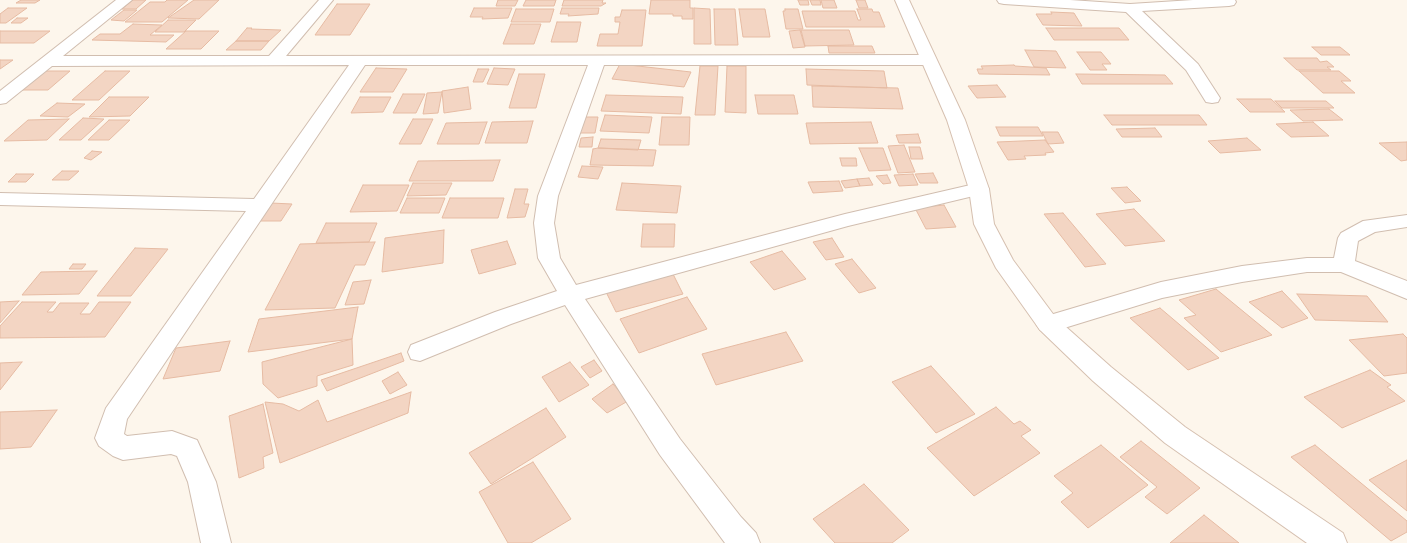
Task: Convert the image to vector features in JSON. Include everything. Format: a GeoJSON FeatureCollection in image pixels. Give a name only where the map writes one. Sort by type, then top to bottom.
{"type":"FeatureCollection","features":[{"type":"Feature","properties":{"kind":"street"},"geometry":{"type":"LineString","coordinates":[[0,99],[125,0]]}},
{"type":"Feature","properties":{"kind":"street"},"geometry":{"type":"LineString","coordinates":[[274,60],[326,0]]}},
{"type":"Feature","properties":{"kind":"street"},"geometry":{"type":"LineString","coordinates":[[902,0],[956,120],[979,189],[984,224],[1004,263],[1048,324],[1102,374],[1175,435],[1332,543]]}},
{"type":"Feature","properties":{"kind":"street"},"geometry":{"type":"LineString","coordinates":[[1004,0],[1130,8],[1229,2]]}},
{"type":"Feature","properties":{"kind":"street"},"geometry":{"type":"LineString","coordinates":[[1130,8],[1192,67],[1212,98]]}},
{"type":"Feature","properties":{"kind":"street"},"geometry":{"type":"LineString","coordinates":[[598,60],[548,196],[544,223],[549,258],[570,295],[670,447],[730,527],[745,543]]}},
{"type":"Feature","properties":{"kind":"street"},"geometry":{"type":"LineString","coordinates":[[47,61],[928,60]]}},
{"type":"Feature","properties":{"kind":"street"},"geometry":{"type":"LineString","coordinates":[[216,543],[202,482],[187,448],[172,442],[123,448],[109,438],[115,416],[360,61]]}},
{"type":"Feature","properties":{"kind":"street"},"geometry":{"type":"LineString","coordinates":[[420,352],[503,318],[570,295],[845,220],[979,189]]}},
{"type":"Feature","properties":{"kind":"street"},"geometry":{"type":"LineString","coordinates":[[0,199],[260,206]]}},
{"type":"Feature","properties":{"kind":"street"},"geometry":{"type":"LineString","coordinates":[[1343,266],[1348,238],[1370,226],[1407,221]]}},
{"type":"Feature","properties":{"kind":"street"},"geometry":{"type":"LineString","coordinates":[[1048,324],[1161,290],[1242,274],[1307,265],[1343,266],[1396,285],[1407,291]]}},
{"type":"Feature","properties":{"kind":"building"},"geometry":{"type":"Polygon","coordinates":[[[21,0],[40,0],[35,3],[16,3],[21,0]]]}},
{"type":"Feature","properties":{"kind":"building"},"geometry":{"type":"Polygon","coordinates":[[[133,0],[146,0],[136,9],[122,9],[133,0]]]}},
{"type":"Feature","properties":{"kind":"building"},"geometry":{"type":"Polygon","coordinates":[[[167,0],[188,0],[162,22],[125,22],[150,2],[165,2],[167,0]]]}},
{"type":"Feature","properties":{"kind":"building"},"geometry":{"type":"Polygon","coordinates":[[[194,0],[219,0],[199,19],[168,18],[194,0]]]}},
{"type":"Feature","properties":{"kind":"building"},"geometry":{"type":"Polygon","coordinates":[[[498,0],[518,0],[515,6],[496,6],[498,0]]]}},
{"type":"Feature","properties":{"kind":"building"},"geometry":{"type":"Polygon","coordinates":[[[526,0],[556,0],[554,6],[523,6],[526,0]]]}},
{"type":"Feature","properties":{"kind":"building"},"geometry":{"type":"Polygon","coordinates":[[[564,0],[603,0],[602,3],[606,3],[601,6],[562,6],[564,0]]]}},
{"type":"Feature","properties":{"kind":"building"},"geometry":{"type":"Polygon","coordinates":[[[651,0],[690,0],[690,8],[693,8],[693,19],[682,19],[682,16],[673,16],[673,14],[649,14],[651,0]]]}},
{"type":"Feature","properties":{"kind":"building"},"geometry":{"type":"Polygon","coordinates":[[[798,0],[808,0],[809,5],[800,5],[798,0]]]}},
{"type":"Feature","properties":{"kind":"building"},"geometry":{"type":"Polygon","coordinates":[[[810,0],[820,0],[821,5],[812,5],[810,0]]]}},
{"type":"Feature","properties":{"kind":"building"},"geometry":{"type":"Polygon","coordinates":[[[821,0],[834,0],[837,8],[823,8],[821,0]]]}},
{"type":"Feature","properties":{"kind":"building"},"geometry":{"type":"Polygon","coordinates":[[[856,0],[865,0],[868,8],[859,8],[856,0]]]}},
{"type":"Feature","properties":{"kind":"building"},"geometry":{"type":"Polygon","coordinates":[[[337,4],[370,4],[350,35],[315,35],[337,4]]]}},
{"type":"Feature","properties":{"kind":"building"},"geometry":{"type":"Polygon","coordinates":[[[8,8],[27,8],[6,23],[0,23],[0,14],[8,8]]]}},
{"type":"Feature","properties":{"kind":"building"},"geometry":{"type":"Polygon","coordinates":[[[474,8],[512,8],[508,18],[482,19],[483,17],[470,17],[474,8]]]}},
{"type":"Feature","properties":{"kind":"building"},"geometry":{"type":"Polygon","coordinates":[[[562,8],[599,8],[598,14],[568,16],[569,14],[560,14],[562,8]]]}},
{"type":"Feature","properties":{"kind":"building"},"geometry":{"type":"Polygon","coordinates":[[[694,8],[710,9],[711,44],[694,44],[694,8]]]}},
{"type":"Feature","properties":{"kind":"building"},"geometry":{"type":"Polygon","coordinates":[[[516,9],[554,9],[550,22],[511,22],[516,9]]]}},
{"type":"Feature","properties":{"kind":"building"},"geometry":{"type":"Polygon","coordinates":[[[714,9],[735,9],[738,45],[715,45],[714,9]]]}},
{"type":"Feature","properties":{"kind":"building"},"geometry":{"type":"Polygon","coordinates":[[[739,9],[765,9],[770,37],[743,37],[739,9]]]}},
{"type":"Feature","properties":{"kind":"building"},"geometry":{"type":"Polygon","coordinates":[[[785,9],[798,9],[803,29],[786,29],[783,11],[785,11],[785,9]]]}},
{"type":"Feature","properties":{"kind":"building"},"geometry":{"type":"Polygon","coordinates":[[[857,9],[872,9],[873,12],[879,12],[885,27],[806,27],[802,11],[855,11],[858,20],[861,20],[857,9]]]}},
{"type":"Feature","properties":{"kind":"building"},"geometry":{"type":"Polygon","coordinates":[[[124,10],[137,10],[124,21],[111,20],[124,10]]]}},
{"type":"Feature","properties":{"kind":"building"},"geometry":{"type":"Polygon","coordinates":[[[622,10],[646,10],[642,46],[597,46],[600,34],[618,34],[620,22],[615,22],[615,17],[620,17],[622,10]]]}},
{"type":"Feature","properties":{"kind":"building"},"geometry":{"type":"Polygon","coordinates":[[[1051,12],[1074,13],[1082,26],[1043,25],[1036,14],[1052,14],[1051,12]]]}},
{"type":"Feature","properties":{"kind":"building"},"geometry":{"type":"Polygon","coordinates":[[[17,18],[28,18],[21,23],[11,23],[17,18]]]}},
{"type":"Feature","properties":{"kind":"building"},"geometry":{"type":"Polygon","coordinates":[[[168,20],[196,20],[184,32],[155,32],[168,20]]]}},
{"type":"Feature","properties":{"kind":"building"},"geometry":{"type":"Polygon","coordinates":[[[557,22],[581,22],[577,42],[551,42],[557,22]]]}},
{"type":"Feature","properties":{"kind":"building"},"geometry":{"type":"Polygon","coordinates":[[[133,24],[162,25],[150,35],[174,35],[166,42],[92,40],[100,34],[120,34],[133,24]]]}},
{"type":"Feature","properties":{"kind":"building"},"geometry":{"type":"Polygon","coordinates":[[[511,24],[541,24],[534,44],[503,44],[511,24]]]}},
{"type":"Feature","properties":{"kind":"building"},"geometry":{"type":"Polygon","coordinates":[[[247,28],[281,30],[269,41],[236,41],[247,28]]]}},
{"type":"Feature","properties":{"kind":"building"},"geometry":{"type":"Polygon","coordinates":[[[1046,28],[1119,28],[1129,40],[1054,40],[1046,28]]]}},
{"type":"Feature","properties":{"kind":"building"},"geometry":{"type":"Polygon","coordinates":[[[800,30],[805,47],[793,48],[789,31],[800,30]]]}},
{"type":"Feature","properties":{"kind":"building"},"geometry":{"type":"Polygon","coordinates":[[[801,30],[849,30],[854,45],[805,46],[801,30]]]}},
{"type":"Feature","properties":{"kind":"building"},"geometry":{"type":"Polygon","coordinates":[[[0,31],[50,31],[34,43],[0,43],[0,31]]]}},
{"type":"Feature","properties":{"kind":"building"},"geometry":{"type":"Polygon","coordinates":[[[186,31],[219,31],[201,49],[166,49],[186,31]]]}},
{"type":"Feature","properties":{"kind":"building"},"geometry":{"type":"Polygon","coordinates":[[[236,41],[269,41],[261,50],[226,50],[236,41]]]}},
{"type":"Feature","properties":{"kind":"building"},"geometry":{"type":"Polygon","coordinates":[[[828,46],[872,46],[875,53],[829,53],[828,46]]]}},
{"type":"Feature","properties":{"kind":"building"},"geometry":{"type":"Polygon","coordinates":[[[1312,47],[1340,47],[1350,55],[1321,55],[1312,47]]]}},
{"type":"Feature","properties":{"kind":"building"},"geometry":{"type":"Polygon","coordinates":[[[1025,50],[1056,51],[1066,68],[1034,67],[1025,50]]]}},
{"type":"Feature","properties":{"kind":"building"},"geometry":{"type":"Polygon","coordinates":[[[1077,52],[1101,52],[1111,64],[1102,64],[1107,70],[1090,70],[1077,52]]]}},
{"type":"Feature","properties":{"kind":"building"},"geometry":{"type":"Polygon","coordinates":[[[1284,58],[1317,58],[1320,62],[1327,61],[1334,67],[1327,67],[1331,70],[1297,70],[1284,58]]]}},
{"type":"Feature","properties":{"kind":"building"},"geometry":{"type":"Polygon","coordinates":[[[0,60],[13,60],[0,69],[0,60]]]}},
{"type":"Feature","properties":{"kind":"building"},"geometry":{"type":"Polygon","coordinates":[[[620,64],[691,72],[684,87],[612,79],[620,64]]]}},
{"type":"Feature","properties":{"kind":"building"},"geometry":{"type":"Polygon","coordinates":[[[1014,65],[1046,68],[1050,75],[979,74],[977,69],[983,69],[981,66],[1014,65]]]}},
{"type":"Feature","properties":{"kind":"building"},"geometry":{"type":"Polygon","coordinates":[[[700,66],[718,66],[715,115],[695,115],[700,66]]]}},
{"type":"Feature","properties":{"kind":"building"},"geometry":{"type":"Polygon","coordinates":[[[727,66],[746,66],[746,113],[725,112],[727,66]]]}},
{"type":"Feature","properties":{"kind":"building"},"geometry":{"type":"Polygon","coordinates":[[[376,68],[407,69],[393,92],[360,92],[376,68]]]}},
{"type":"Feature","properties":{"kind":"building"},"geometry":{"type":"Polygon","coordinates":[[[494,68],[515,69],[508,85],[487,84],[494,68]]]}},
{"type":"Feature","properties":{"kind":"building"},"geometry":{"type":"Polygon","coordinates":[[[478,69],[489,69],[483,82],[473,82],[478,69]]]}},
{"type":"Feature","properties":{"kind":"building"},"geometry":{"type":"Polygon","coordinates":[[[806,69],[884,71],[887,88],[807,85],[806,69]]]}},
{"type":"Feature","properties":{"kind":"building"},"geometry":{"type":"Polygon","coordinates":[[[43,71],[70,71],[48,90],[20,90],[43,71]]]}},
{"type":"Feature","properties":{"kind":"building"},"geometry":{"type":"Polygon","coordinates":[[[105,71],[130,71],[99,100],[72,100],[105,71]]]}},
{"type":"Feature","properties":{"kind":"building"},"geometry":{"type":"Polygon","coordinates":[[[1299,71],[1339,71],[1351,81],[1341,81],[1355,93],[1323,93],[1299,71]]]}},
{"type":"Feature","properties":{"kind":"building"},"geometry":{"type":"Polygon","coordinates":[[[519,74],[545,74],[536,108],[509,108],[519,74]]]}},
{"type":"Feature","properties":{"kind":"building"},"geometry":{"type":"Polygon","coordinates":[[[1076,74],[1165,75],[1173,84],[1082,84],[1076,74]]]}},
{"type":"Feature","properties":{"kind":"building"},"geometry":{"type":"Polygon","coordinates":[[[997,85],[1006,97],[977,98],[968,86],[997,85]]]}},
{"type":"Feature","properties":{"kind":"building"},"geometry":{"type":"Polygon","coordinates":[[[812,86],[898,88],[903,109],[813,107],[812,86]]]}},
{"type":"Feature","properties":{"kind":"building"},"geometry":{"type":"Polygon","coordinates":[[[468,87],[471,109],[444,113],[442,91],[468,87]]]}},
{"type":"Feature","properties":{"kind":"building"},"geometry":{"type":"Polygon","coordinates":[[[442,92],[438,113],[423,114],[427,93],[442,92]]]}},
{"type":"Feature","properties":{"kind":"building"},"geometry":{"type":"Polygon","coordinates":[[[403,94],[425,94],[416,113],[393,113],[403,94]]]}},
{"type":"Feature","properties":{"kind":"building"},"geometry":{"type":"Polygon","coordinates":[[[606,95],[683,97],[681,114],[601,111],[606,95]]]}},
{"type":"Feature","properties":{"kind":"building"},"geometry":{"type":"Polygon","coordinates":[[[755,95],[794,95],[798,114],[758,114],[755,95]]]}},
{"type":"Feature","properties":{"kind":"building"},"geometry":{"type":"Polygon","coordinates":[[[109,97],[149,97],[130,116],[89,117],[109,97]]]}},
{"type":"Feature","properties":{"kind":"building"},"geometry":{"type":"Polygon","coordinates":[[[360,97],[391,97],[383,112],[351,113],[360,97]]]}},
{"type":"Feature","properties":{"kind":"building"},"geometry":{"type":"Polygon","coordinates":[[[1237,99],[1271,99],[1285,112],[1250,112],[1237,99]]]}},
{"type":"Feature","properties":{"kind":"building"},"geometry":{"type":"Polygon","coordinates":[[[1275,101],[1326,101],[1334,108],[1282,108],[1275,101]]]}},
{"type":"Feature","properties":{"kind":"building"},"geometry":{"type":"Polygon","coordinates":[[[57,103],[85,104],[68,117],[40,116],[57,103]]]}},
{"type":"Feature","properties":{"kind":"building"},"geometry":{"type":"Polygon","coordinates":[[[1329,109],[1343,120],[1303,121],[1290,110],[1329,109]]]}},
{"type":"Feature","properties":{"kind":"building"},"geometry":{"type":"Polygon","coordinates":[[[605,115],[652,117],[649,133],[600,131],[605,115]]]}},
{"type":"Feature","properties":{"kind":"building"},"geometry":{"type":"Polygon","coordinates":[[[1104,115],[1199,115],[1207,125],[1112,125],[1104,115]]]}},
{"type":"Feature","properties":{"kind":"building"},"geometry":{"type":"Polygon","coordinates":[[[582,117],[598,117],[595,133],[578,133],[582,117]]]}},
{"type":"Feature","properties":{"kind":"building"},"geometry":{"type":"Polygon","coordinates":[[[662,117],[690,117],[689,145],[659,145],[662,117]]]}},
{"type":"Feature","properties":{"kind":"building"},"geometry":{"type":"Polygon","coordinates":[[[83,118],[104,119],[81,140],[59,140],[83,118]]]}},
{"type":"Feature","properties":{"kind":"building"},"geometry":{"type":"Polygon","coordinates":[[[69,119],[47,140],[4,141],[28,120],[69,119]]]}},
{"type":"Feature","properties":{"kind":"building"},"geometry":{"type":"Polygon","coordinates":[[[413,119],[433,119],[421,144],[399,144],[413,119]]]}},
{"type":"Feature","properties":{"kind":"building"},"geometry":{"type":"Polygon","coordinates":[[[109,120],[130,120],[109,140],[88,140],[109,120]]]}},
{"type":"Feature","properties":{"kind":"building"},"geometry":{"type":"Polygon","coordinates":[[[533,121],[527,143],[485,143],[492,122],[533,121]]]}},
{"type":"Feature","properties":{"kind":"building"},"geometry":{"type":"Polygon","coordinates":[[[487,122],[479,144],[437,144],[446,123],[487,122]]]}},
{"type":"Feature","properties":{"kind":"building"},"geometry":{"type":"Polygon","coordinates":[[[871,122],[878,143],[810,144],[806,123],[871,122]]]}},
{"type":"Feature","properties":{"kind":"building"},"geometry":{"type":"Polygon","coordinates":[[[1313,122],[1329,136],[1291,137],[1276,124],[1313,122]]]}},
{"type":"Feature","properties":{"kind":"building"},"geometry":{"type":"Polygon","coordinates":[[[996,127],[1038,127],[1043,136],[1000,136],[996,127]]]}},
{"type":"Feature","properties":{"kind":"building"},"geometry":{"type":"Polygon","coordinates":[[[1155,128],[1162,137],[1122,137],[1116,129],[1155,128]]]}},
{"type":"Feature","properties":{"kind":"building"},"geometry":{"type":"Polygon","coordinates":[[[1042,132],[1058,132],[1064,143],[1048,144],[1042,132]]]}},
{"type":"Feature","properties":{"kind":"building"},"geometry":{"type":"Polygon","coordinates":[[[918,134],[921,143],[899,143],[896,135],[918,134]]]}},
{"type":"Feature","properties":{"kind":"building"},"geometry":{"type":"Polygon","coordinates":[[[593,137],[592,147],[579,147],[581,138],[593,137]]]}},
{"type":"Feature","properties":{"kind":"building"},"geometry":{"type":"Polygon","coordinates":[[[1247,138],[1261,150],[1220,153],[1208,141],[1247,138]]]}},
{"type":"Feature","properties":{"kind":"building"},"geometry":{"type":"Polygon","coordinates":[[[601,139],[641,140],[638,150],[598,148],[601,139]]]}},
{"type":"Feature","properties":{"kind":"building"},"geometry":{"type":"Polygon","coordinates":[[[1045,140],[1054,152],[1045,153],[1046,155],[1024,156],[1026,159],[1008,160],[997,142],[1045,140]]]}},
{"type":"Feature","properties":{"kind":"building"},"geometry":{"type":"Polygon","coordinates":[[[1407,142],[1407,160],[1401,161],[1379,143],[1407,142]]]}},
{"type":"Feature","properties":{"kind":"building"},"geometry":{"type":"Polygon","coordinates":[[[904,145],[915,172],[898,173],[888,146],[904,145]]]}},
{"type":"Feature","properties":{"kind":"building"},"geometry":{"type":"Polygon","coordinates":[[[909,147],[920,147],[923,159],[911,159],[909,147]]]}},
{"type":"Feature","properties":{"kind":"building"},"geometry":{"type":"Polygon","coordinates":[[[859,148],[883,148],[891,170],[869,171],[859,148]]]}},
{"type":"Feature","properties":{"kind":"building"},"geometry":{"type":"Polygon","coordinates":[[[593,149],[656,150],[653,166],[590,165],[593,149]]]}},
{"type":"Feature","properties":{"kind":"building"},"geometry":{"type":"Polygon","coordinates":[[[92,151],[102,152],[91,160],[84,158],[92,151]]]}},
{"type":"Feature","properties":{"kind":"building"},"geometry":{"type":"Polygon","coordinates":[[[840,158],[856,158],[857,166],[842,166],[840,158]]]}},
{"type":"Feature","properties":{"kind":"building"},"geometry":{"type":"Polygon","coordinates":[[[500,160],[493,181],[409,181],[418,161],[500,160]]]}},
{"type":"Feature","properties":{"kind":"building"},"geometry":{"type":"Polygon","coordinates":[[[582,166],[603,167],[598,179],[578,177],[582,166]]]}},
{"type":"Feature","properties":{"kind":"building"},"geometry":{"type":"Polygon","coordinates":[[[62,171],[79,171],[69,180],[52,180],[62,171]]]}},
{"type":"Feature","properties":{"kind":"building"},"geometry":{"type":"Polygon","coordinates":[[[933,173],[938,183],[920,183],[915,174],[933,173]]]}},
{"type":"Feature","properties":{"kind":"building"},"geometry":{"type":"Polygon","coordinates":[[[16,174],[34,174],[26,182],[8,182],[16,174]]]}},
{"type":"Feature","properties":{"kind":"building"},"geometry":{"type":"Polygon","coordinates":[[[913,174],[918,185],[899,186],[894,175],[913,174]]]}},
{"type":"Feature","properties":{"kind":"building"},"geometry":{"type":"Polygon","coordinates":[[[887,175],[891,183],[883,184],[876,176],[887,175]]]}},
{"type":"Feature","properties":{"kind":"building"},"geometry":{"type":"Polygon","coordinates":[[[869,178],[873,185],[860,186],[857,179],[869,178]]]}},
{"type":"Feature","properties":{"kind":"building"},"geometry":{"type":"Polygon","coordinates":[[[857,179],[860,186],[845,188],[841,181],[857,179]]]}},
{"type":"Feature","properties":{"kind":"building"},"geometry":{"type":"Polygon","coordinates":[[[839,181],[843,191],[813,193],[808,182],[839,181]]]}},
{"type":"Feature","properties":{"kind":"building"},"geometry":{"type":"Polygon","coordinates":[[[413,183],[452,183],[446,195],[407,196],[413,183]]]}},
{"type":"Feature","properties":{"kind":"building"},"geometry":{"type":"Polygon","coordinates":[[[622,183],[681,186],[677,213],[616,210],[622,183]]]}},
{"type":"Feature","properties":{"kind":"building"},"geometry":{"type":"Polygon","coordinates":[[[363,185],[409,185],[397,211],[350,212],[363,185]]]}},
{"type":"Feature","properties":{"kind":"building"},"geometry":{"type":"Polygon","coordinates":[[[1127,187],[1141,201],[1125,203],[1111,188],[1127,187]]]}},
{"type":"Feature","properties":{"kind":"building"},"geometry":{"type":"Polygon","coordinates":[[[515,189],[528,189],[524,204],[529,204],[525,217],[507,218],[515,189]]]}},
{"type":"Feature","properties":{"kind":"building"},"geometry":{"type":"Polygon","coordinates":[[[407,198],[445,198],[439,213],[400,213],[407,198]]]}},
{"type":"Feature","properties":{"kind":"building"},"geometry":{"type":"Polygon","coordinates":[[[450,198],[504,198],[498,218],[442,218],[450,198]]]}},
{"type":"Feature","properties":{"kind":"building"},"geometry":{"type":"Polygon","coordinates":[[[271,203],[292,204],[281,221],[260,221],[271,203]]]}},
{"type":"Feature","properties":{"kind":"building"},"geometry":{"type":"Polygon","coordinates":[[[944,205],[956,227],[926,229],[915,208],[944,205]]]}},
{"type":"Feature","properties":{"kind":"building"},"geometry":{"type":"Polygon","coordinates":[[[1134,209],[1165,241],[1125,246],[1096,214],[1134,209]]]}},
{"type":"Feature","properties":{"kind":"building"},"geometry":{"type":"Polygon","coordinates":[[[1063,213],[1106,264],[1085,267],[1044,214],[1063,213]]]}},
{"type":"Feature","properties":{"kind":"building"},"geometry":{"type":"Polygon","coordinates":[[[326,223],[377,223],[369,242],[316,243],[326,223]]]}},
{"type":"Feature","properties":{"kind":"building"},"geometry":{"type":"Polygon","coordinates":[[[643,224],[675,224],[674,247],[641,247],[643,224]]]}},
{"type":"Feature","properties":{"kind":"building"},"geometry":{"type":"Polygon","coordinates":[[[444,230],[443,263],[382,272],[385,238],[444,230]]]}},
{"type":"Feature","properties":{"kind":"building"},"geometry":{"type":"Polygon","coordinates":[[[832,238],[844,257],[826,260],[813,242],[832,238]]]}},
{"type":"Feature","properties":{"kind":"building"},"geometry":{"type":"Polygon","coordinates":[[[507,241],[516,264],[479,274],[471,250],[507,241]]]}},
{"type":"Feature","properties":{"kind":"building"},"geometry":{"type":"Polygon","coordinates":[[[375,242],[365,265],[355,265],[335,308],[265,310],[300,244],[375,242]]]}},
{"type":"Feature","properties":{"kind":"building"},"geometry":{"type":"Polygon","coordinates":[[[135,248],[168,249],[131,296],[97,296],[135,248]]]}},
{"type":"Feature","properties":{"kind":"building"},"geometry":{"type":"Polygon","coordinates":[[[782,251],[806,279],[774,290],[750,262],[782,251]]]}},
{"type":"Feature","properties":{"kind":"building"},"geometry":{"type":"Polygon","coordinates":[[[852,259],[876,288],[859,293],[835,264],[852,259]]]}},
{"type":"Feature","properties":{"kind":"building"},"geometry":{"type":"Polygon","coordinates":[[[73,264],[86,264],[82,269],[69,269],[73,264]]]}},
{"type":"Feature","properties":{"kind":"building"},"geometry":{"type":"Polygon","coordinates":[[[97,271],[79,294],[22,295],[41,272],[97,271]]]}},
{"type":"Feature","properties":{"kind":"building"},"geometry":{"type":"Polygon","coordinates":[[[672,272],[683,294],[616,312],[605,290],[672,272]]]}},
{"type":"Feature","properties":{"kind":"building"},"geometry":{"type":"Polygon","coordinates":[[[371,280],[364,304],[345,305],[353,282],[371,280]]]}},
{"type":"Feature","properties":{"kind":"building"},"geometry":{"type":"Polygon","coordinates":[[[1216,289],[1272,335],[1221,352],[1184,318],[1196,315],[1179,300],[1216,289]]]}},
{"type":"Feature","properties":{"kind":"building"},"geometry":{"type":"Polygon","coordinates":[[[1282,291],[1308,318],[1282,328],[1249,302],[1282,291]]]}},
{"type":"Feature","properties":{"kind":"building"},"geometry":{"type":"Polygon","coordinates":[[[1297,294],[1367,296],[1388,322],[1315,320],[1297,294]]]}},
{"type":"Feature","properties":{"kind":"building"},"geometry":{"type":"Polygon","coordinates":[[[687,297],[707,329],[639,353],[620,319],[687,297]]]}},
{"type":"Feature","properties":{"kind":"building"},"geometry":{"type":"Polygon","coordinates":[[[19,301],[0,323],[0,302],[19,301]]]}},
{"type":"Feature","properties":{"kind":"building"},"geometry":{"type":"Polygon","coordinates":[[[22,302],[56,302],[47,312],[53,312],[60,303],[89,303],[80,314],[90,314],[99,302],[131,302],[105,337],[0,338],[0,326],[22,302]]]}},
{"type":"Feature","properties":{"kind":"building"},"geometry":{"type":"Polygon","coordinates":[[[358,307],[352,339],[248,352],[259,319],[358,307]]]}},
{"type":"Feature","properties":{"kind":"building"},"geometry":{"type":"Polygon","coordinates":[[[1160,308],[1219,358],[1188,370],[1130,318],[1160,308]]]}},
{"type":"Feature","properties":{"kind":"building"},"geometry":{"type":"Polygon","coordinates":[[[786,332],[803,361],[716,385],[702,354],[786,332]]]}},
{"type":"Feature","properties":{"kind":"building"},"geometry":{"type":"Polygon","coordinates":[[[1403,334],[1407,338],[1407,373],[1384,376],[1349,340],[1403,334]]]}},
{"type":"Feature","properties":{"kind":"building"},"geometry":{"type":"Polygon","coordinates":[[[352,339],[353,365],[317,376],[317,386],[278,398],[263,384],[262,362],[352,339]]]}},
{"type":"Feature","properties":{"kind":"building"},"geometry":{"type":"Polygon","coordinates":[[[230,341],[220,371],[163,379],[176,348],[230,341]]]}},
{"type":"Feature","properties":{"kind":"building"},"geometry":{"type":"Polygon","coordinates":[[[401,353],[404,361],[327,391],[321,380],[401,353]]]}},
{"type":"Feature","properties":{"kind":"building"},"geometry":{"type":"Polygon","coordinates":[[[594,360],[602,371],[590,378],[581,367],[594,360]]]}},
{"type":"Feature","properties":{"kind":"building"},"geometry":{"type":"Polygon","coordinates":[[[22,362],[0,390],[0,363],[22,362]]]}},
{"type":"Feature","properties":{"kind":"building"},"geometry":{"type":"Polygon","coordinates":[[[570,362],[589,385],[559,402],[542,377],[570,362]]]}},
{"type":"Feature","properties":{"kind":"building"},"geometry":{"type":"Polygon","coordinates":[[[931,366],[975,414],[936,433],[892,382],[931,366]]]}},
{"type":"Feature","properties":{"kind":"building"},"geometry":{"type":"Polygon","coordinates":[[[1370,370],[1391,385],[1387,387],[1405,401],[1342,428],[1304,397],[1370,370]]]}},
{"type":"Feature","properties":{"kind":"building"},"geometry":{"type":"Polygon","coordinates":[[[398,372],[407,385],[390,394],[382,381],[398,372]]]}},
{"type":"Feature","properties":{"kind":"building"},"geometry":{"type":"Polygon","coordinates":[[[613,384],[628,401],[607,413],[592,399],[613,384]]]}},
{"type":"Feature","properties":{"kind":"building"},"geometry":{"type":"Polygon","coordinates":[[[411,392],[408,413],[280,463],[265,402],[283,404],[299,411],[318,400],[327,422],[411,392]]]}},
{"type":"Feature","properties":{"kind":"building"},"geometry":{"type":"Polygon","coordinates":[[[263,404],[273,453],[263,457],[264,468],[239,478],[229,416],[263,404]]]}},
{"type":"Feature","properties":{"kind":"building"},"geometry":{"type":"Polygon","coordinates":[[[996,407],[1014,424],[1020,421],[1031,430],[1021,436],[1040,453],[974,496],[927,448],[996,407]]]}},
{"type":"Feature","properties":{"kind":"building"},"geometry":{"type":"Polygon","coordinates":[[[546,408],[566,437],[491,484],[469,453],[546,408]]]}},
{"type":"Feature","properties":{"kind":"building"},"geometry":{"type":"Polygon","coordinates":[[[57,410],[31,447],[0,449],[0,412],[57,410]]]}},
{"type":"Feature","properties":{"kind":"building"},"geometry":{"type":"Polygon","coordinates":[[[1141,441],[1200,488],[1167,514],[1145,497],[1157,487],[1120,457],[1141,441]]]}},
{"type":"Feature","properties":{"kind":"building"},"geometry":{"type":"Polygon","coordinates":[[[1101,445],[1148,485],[1088,528],[1061,502],[1073,493],[1054,476],[1101,445]]]}},
{"type":"Feature","properties":{"kind":"building"},"geometry":{"type":"Polygon","coordinates":[[[1315,445],[1407,521],[1407,532],[1391,541],[1291,457],[1315,445]]]}},
{"type":"Feature","properties":{"kind":"building"},"geometry":{"type":"Polygon","coordinates":[[[1407,460],[1407,511],[1369,480],[1407,460]]]}},
{"type":"Feature","properties":{"kind":"building"},"geometry":{"type":"Polygon","coordinates":[[[533,462],[571,519],[531,543],[508,543],[479,492],[533,462]]]}},
{"type":"Feature","properties":{"kind":"building"},"geometry":{"type":"Polygon","coordinates":[[[864,484],[909,530],[892,543],[835,543],[813,519],[864,484]]]}},
{"type":"Feature","properties":{"kind":"building"},"geometry":{"type":"Polygon","coordinates":[[[1204,515],[1239,543],[1170,543],[1204,515]]]}}]}
